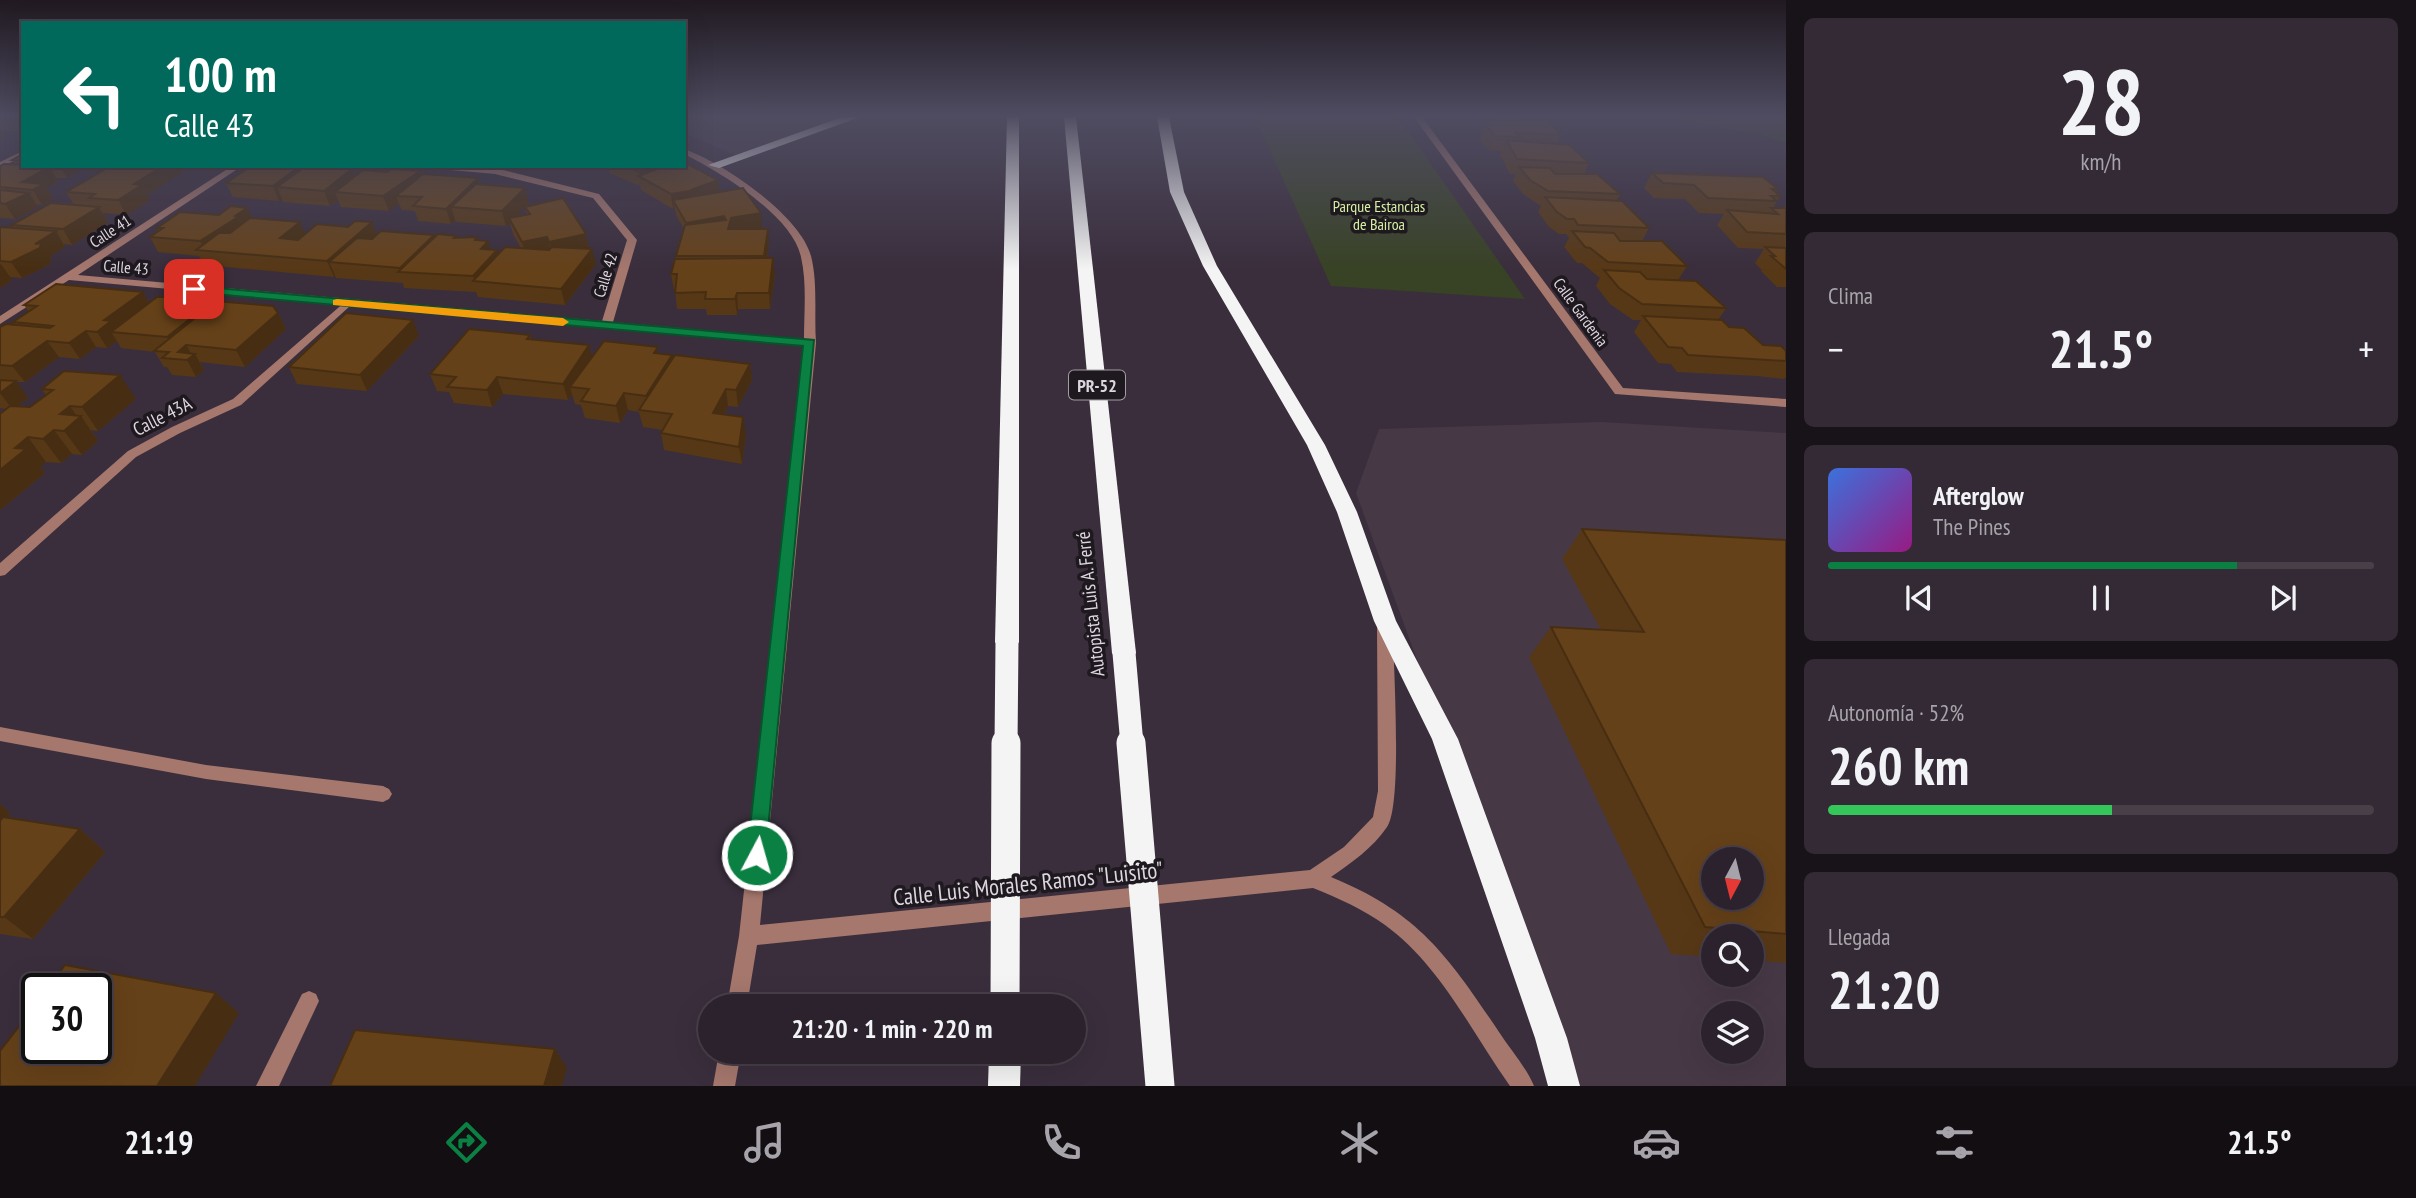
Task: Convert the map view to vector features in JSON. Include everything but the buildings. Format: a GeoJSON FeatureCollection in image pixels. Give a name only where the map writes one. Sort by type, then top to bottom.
{"type":"FeatureCollection","features":[{"type":"Feature","properties":{"kind":"highway"},"geometry":{"type":"LineString","coordinates":[[1005,994],[1012,168]]}},
{"type":"Feature","properties":{"kind":"highway","name":"Autopista Luis A. Ferré"},"geometry":{"type":"LineString","coordinates":[[1075,168],[1124,653],[1160,1086]]}},
{"type":"Feature","properties":{"kind":"highway"},"geometry":{"type":"LineString","coordinates":[[1172,168],[1177,192],[1210,266],[1316,445],[1347,512],[1385,621],[1446,739],[1551,1038],[1564,1086]]}},
{"type":"Feature","properties":{"kind":"highway"},"geometry":{"type":"LineString","coordinates":[[1004,1086],[1005,1064]]}},
{"type":"Feature","properties":{"kind":"street","name":"Calle 41"},"geometry":{"type":"LineString","coordinates":[[0,321],[235,168]]}},
{"type":"Feature","properties":{"kind":"street","name":"Calle 42"},"geometry":{"type":"LineString","coordinates":[[461,168],[495,171],[596,196],[632,240],[606,326]]}},
{"type":"Feature","properties":{"kind":"street"},"geometry":{"type":"LineString","coordinates":[[717,168],[774,211],[806,252],[810,343],[749,936],[739,994]]}},
{"type":"Feature","properties":{"kind":"street","name":"Calle Gardenia"},"geometry":{"type":"LineString","coordinates":[[1455,168],[1619,391],[1786,403]]}},
{"type":"Feature","properties":{"kind":"street","name":"Calle 43"},"geometry":{"type":"LineString","coordinates":[[67,278],[810,343]]}},
{"type":"Feature","properties":{"kind":"street","name":"Calle 43A"},"geometry":{"type":"LineString","coordinates":[[0,571],[132,454],[237,402],[346,304]]}},
{"type":"Feature","properties":{"kind":"street"},"geometry":{"type":"LineString","coordinates":[[1313,879],[1351,853],[1381,821],[1387,791],[1385,621]]}},
{"type":"Feature","properties":{"kind":"street"},"geometry":{"type":"LineString","coordinates":[[0,734],[206,772],[383,794]]}},
{"type":"Feature","properties":{"kind":"street"},"geometry":{"type":"LineString","coordinates":[[1313,879],[1349,893],[1403,927],[1445,973],[1523,1086]]}},
{"type":"Feature","properties":{"kind":"street","name":"Calle Luis Morales Ramos \"Luisito\""},"geometry":{"type":"LineString","coordinates":[[749,936],[1313,879]]}},
{"type":"Feature","properties":{"kind":"street"},"geometry":{"type":"LineString","coordinates":[[267,1086],[309,1002]]}},
{"type":"Feature","properties":{"kind":"street"},"geometry":{"type":"LineString","coordinates":[[724,1086],[728,1064]]}},
{"type":"Feature","properties":{"kind":"shaded area"},"geometry":{"type":"Polygon","coordinates":[[[1602,422],[1786,433],[1786,1086],[1573,1086],[1356,493],[1379,429],[1602,422]]]}},
{"type":"Feature","properties":{"kind":"green space","name":"Parque Estancias de Bairoa"},"geometry":{"type":"Polygon","coordinates":[[[1278,168],[1433,168],[1525,299],[1331,286],[1278,168]]]}},
{"type":"Feature","properties":{"kind":"slow traffic"},"geometry":{"type":"LineString","coordinates":[[337,303],[563,322]]}},
{"type":"Feature","properties":{"kind":"route"},"geometry":{"type":"LineString","coordinates":[[194,289],[810,343],[757,855]]}}]}
